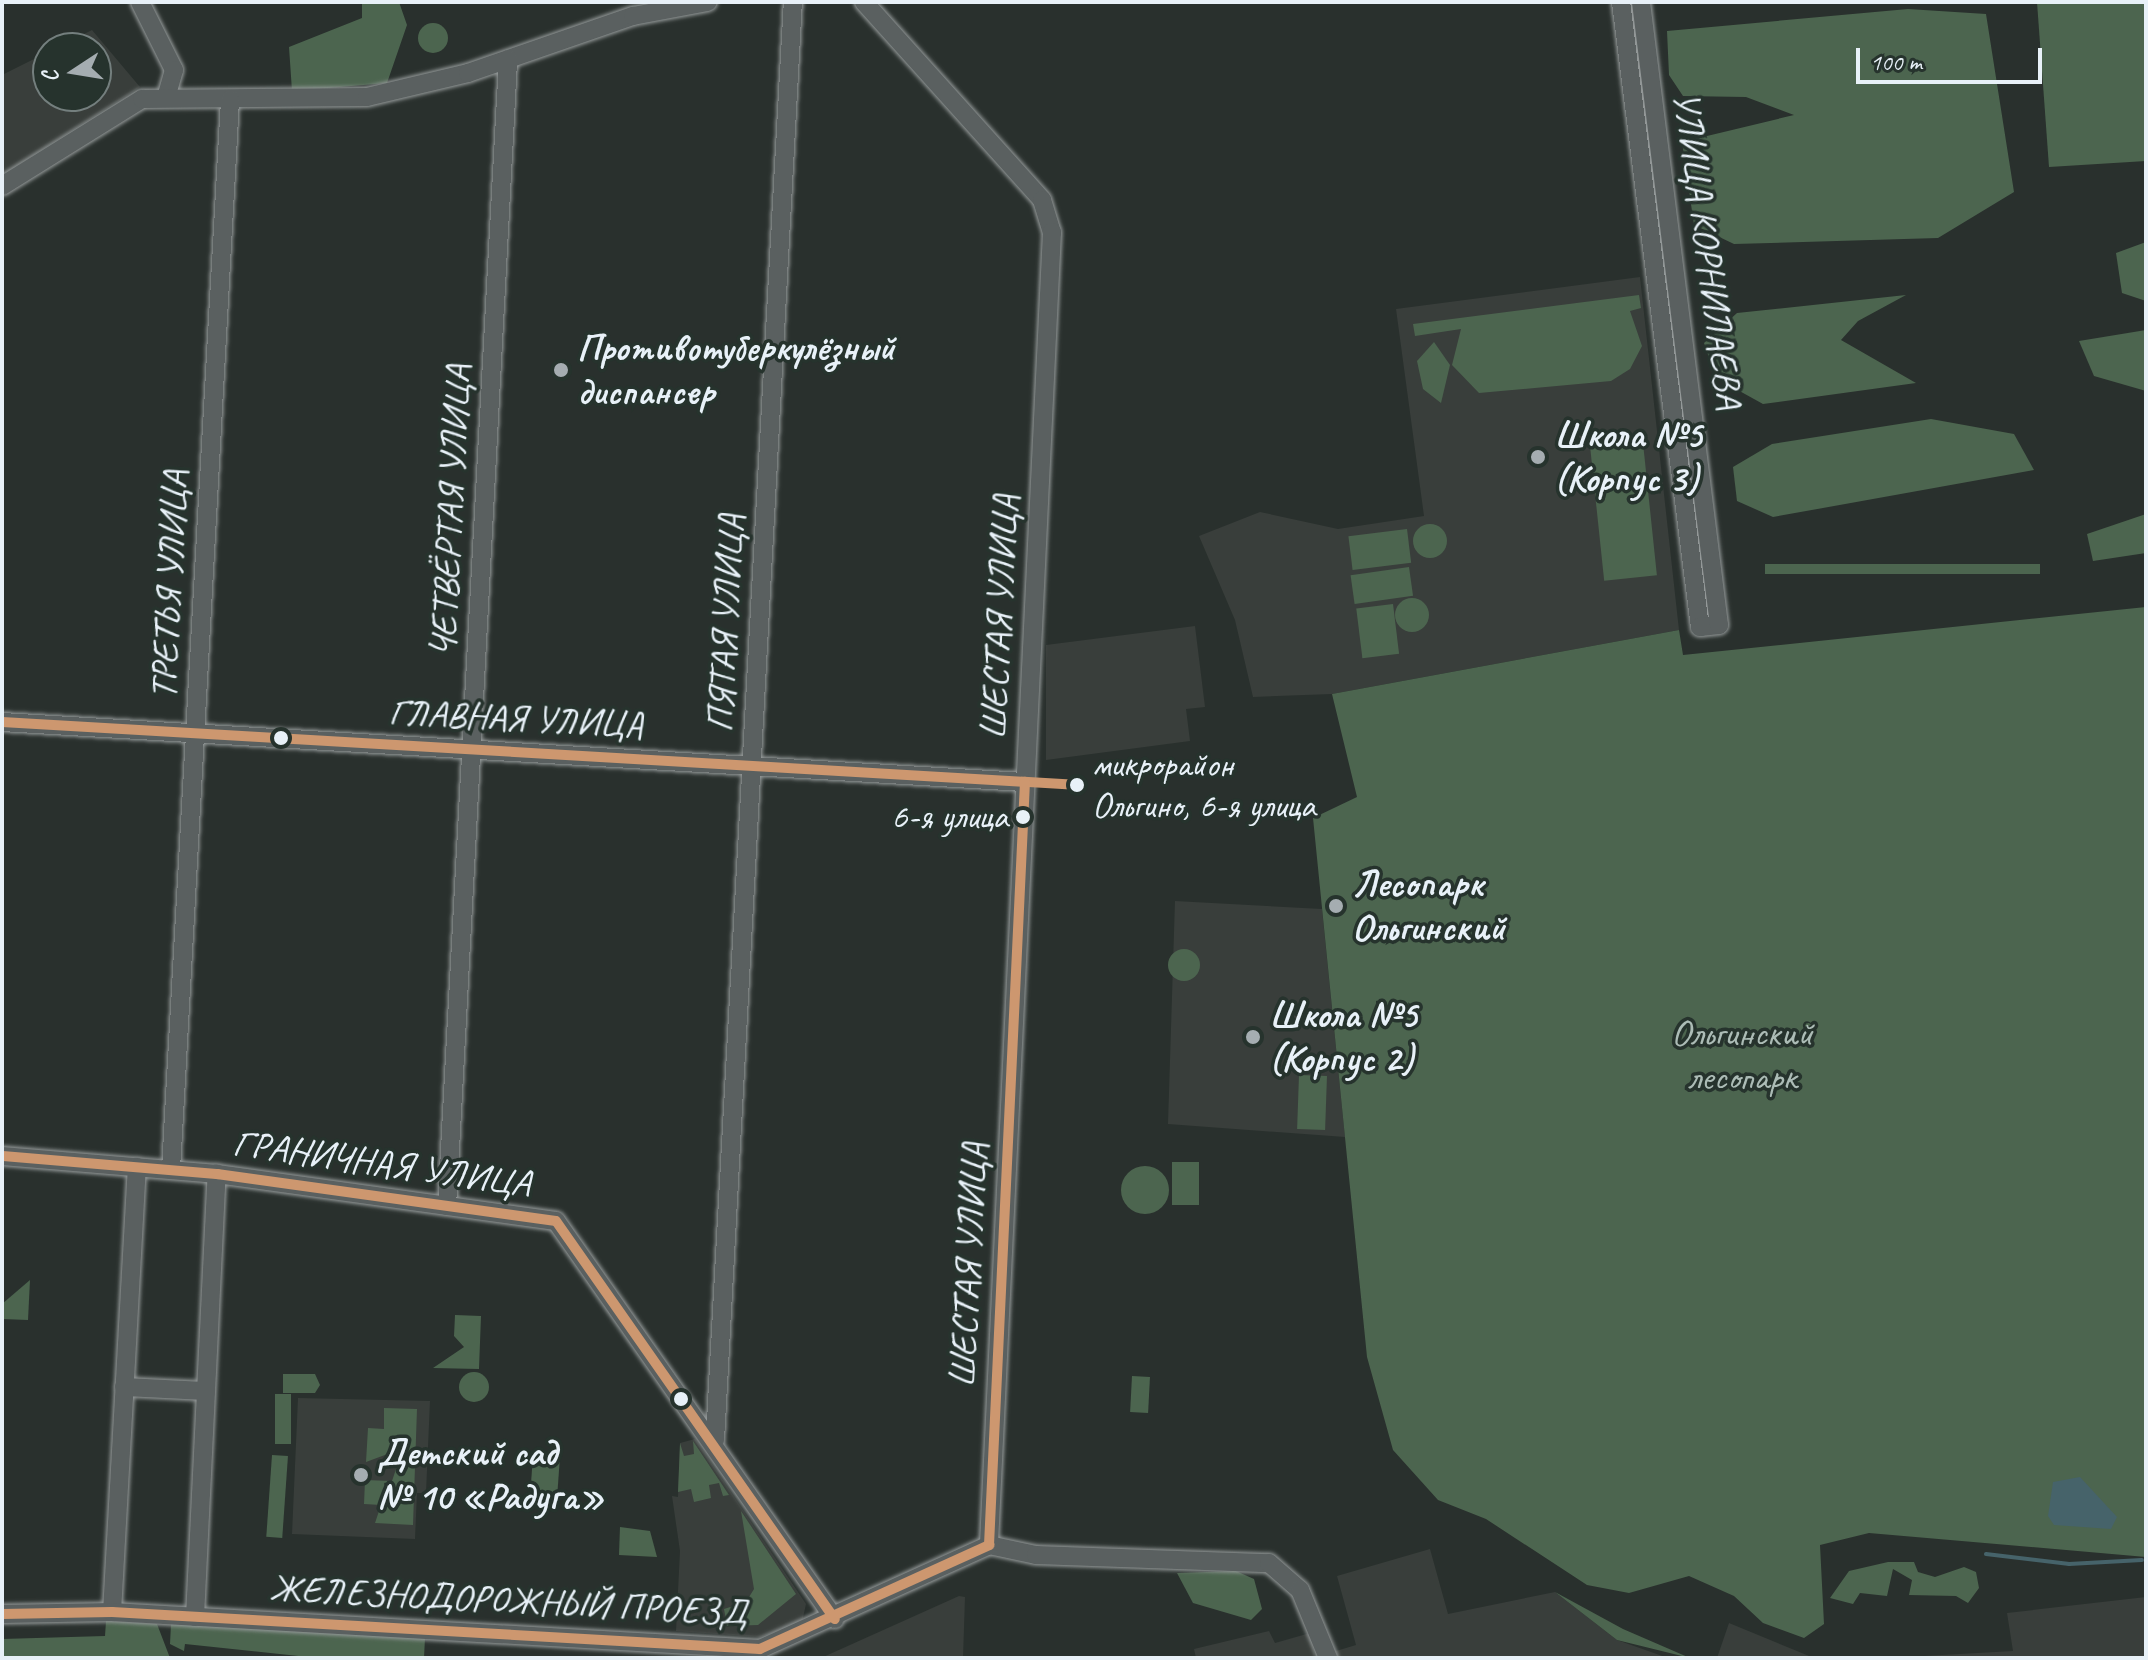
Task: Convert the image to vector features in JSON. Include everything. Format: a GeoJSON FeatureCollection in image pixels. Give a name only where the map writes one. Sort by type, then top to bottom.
{"type":"FeatureCollection","features":[{"type":"Feature","properties":{"kind":"street"},"geometry":{"type":"LineString","coordinates":[[140,2],[174,70],[167,95]]}},
{"type":"Feature","properties":{"kind":"street"},"geometry":{"type":"LineString","coordinates":[[2,186],[142,99],[167,95],[230,100],[358,98],[508,60],[633,16],[708,2]]}},
{"type":"Feature","properties":{"kind":"street","name":"ПЯТАЯ УЛИЦА"},"geometry":{"type":"LineString","coordinates":[[715,1440],[793,2]]}},
{"type":"Feature","properties":{"kind":"street","name":"ШЕСТАЯ УЛИЦА"},"geometry":{"type":"LineString","coordinates":[[864,2],[1042,200],[1051,222],[989,1545]]}},
{"type":"Feature","properties":{"kind":"street","name":"УЛИЦА КОРНИЛАЕВА"},"geometry":{"type":"LineString","coordinates":[[1621,2],[1700,627],[1719,625],[1641,2]]}},
{"type":"Feature","properties":{"kind":"street","name":"ЧЕТВЁРТАЯ УЛИЦА"},"geometry":{"type":"LineString","coordinates":[[447,1206],[508,60]]}},
{"type":"Feature","properties":{"kind":"street","name":"ТРЕТЬЯ УЛИЦА"},"geometry":{"type":"LineString","coordinates":[[171,1169],[230,100]]}},
{"type":"Feature","properties":{"kind":"street","name":"ГЛАВНАЯ УЛИЦА"},"geometry":{"type":"LineString","coordinates":[[2,722],[1025,782]]}},
{"type":"Feature","properties":{"kind":"street","name":"ГРАНИЧНАЯ УЛИЦА"},"geometry":{"type":"LineString","coordinates":[[2,1156],[217,1174],[447,1206],[563,1226],[715,1440],[835,1619]]}},
{"type":"Feature","properties":{"kind":"street"},"geometry":{"type":"LineString","coordinates":[[112,1612],[137,1167]]}},
{"type":"Feature","properties":{"kind":"street"},"geometry":{"type":"LineString","coordinates":[[195,1617],[217,1174]]}},
{"type":"Feature","properties":{"kind":"street"},"geometry":{"type":"LineString","coordinates":[[124,1387],[206,1391]]}},
{"type":"Feature","properties":{"kind":"street"},"geometry":{"type":"LineString","coordinates":[[989,1545],[1036,1555],[1259,1560],[1300,1590],[1328,1658]]}},
{"type":"Feature","properties":{"kind":"street","name":"ЖЕЛЕЗНОДОРОЖНЫЙ ПРОЕЗД"},"geometry":{"type":"LineString","coordinates":[[2,1614],[112,1612],[770,1647],[989,1545]]}},
{"type":"Feature","properties":{"kind":"shaded area"},"geometry":{"type":"Polygon","coordinates":[[[112,54],[140,87],[112,105],[112,54]]]}},
{"type":"Feature","properties":{"kind":"shaded area"},"geometry":{"type":"Polygon","coordinates":[[[32,60],[32,112],[101,112],[2,175],[2,75],[32,60]]]}},
{"type":"Feature","properties":{"kind":"shaded area","name":"Школа №5 (Корпус 3)"},"geometry":{"type":"Polygon","coordinates":[[[1640,277],[1679,630],[1332,694],[1253,697],[1235,620],[1199,536],[1260,512],[1338,529],[1424,516],[1396,309],[1640,277]]]}},
{"type":"Feature","properties":{"kind":"shaded area"},"geometry":{"type":"Polygon","coordinates":[[[1195,626],[1205,707],[1186,709],[1190,741],[1046,760],[1046,645],[1195,626]]]}},
{"type":"Feature","properties":{"kind":"shaded area","name":"Школа №5 (Корпус 2)"},"geometry":{"type":"Polygon","coordinates":[[[1175,901],[1322,909],[1345,1137],[1168,1124],[1175,901]]]}},
{"type":"Feature","properties":{"kind":"shaded area","name":"Детский сад № 10 «Радуга»"},"geometry":{"type":"Polygon","coordinates":[[[298,1398],[430,1401],[426,1493],[417,1493],[415,1539],[292,1534],[298,1398]]]}},
{"type":"Feature","properties":{"kind":"shaded area"},"geometry":{"type":"Polygon","coordinates":[[[695,1439],[806,1604],[802,1622],[760,1637],[676,1631],[680,1551],[672,1496],[678,1497],[680,1443],[695,1439]]]}},
{"type":"Feature","properties":{"kind":"shaded area"},"geometry":{"type":"Polygon","coordinates":[[[1430,1549],[1448,1614],[1555,1592],[1617,1640],[1668,1658],[1338,1658],[1336,1651],[1356,1645],[1337,1576],[1430,1549]]]}},
{"type":"Feature","properties":{"kind":"shaded area"},"geometry":{"type":"Polygon","coordinates":[[[959,1596],[965,1597],[963,1658],[821,1658],[959,1596]]]}},
{"type":"Feature","properties":{"kind":"shaded area"},"geometry":{"type":"Polygon","coordinates":[[[2146,1597],[2146,1658],[1888,1658],[2013,1651],[2007,1613],[2146,1597]]]}},
{"type":"Feature","properties":{"kind":"shaded area"},"geometry":{"type":"Polygon","coordinates":[[[1729,1623],[1814,1658],[1717,1658],[1729,1623]]]}},
{"type":"Feature","properties":{"kind":"shaded area"},"geometry":{"type":"Polygon","coordinates":[[[1269,1631],[1275,1643],[1310,1633],[1315,1658],[1196,1658],[1194,1649],[1269,1631]]]}},
{"type":"Feature","properties":{"kind":"green space"},"geometry":{"type":"Polygon","coordinates":[[[362,2],[399,2],[407,25],[387,83],[292,91],[289,47],[362,18],[362,2]]]}},
{"type":"Feature","properties":{"kind":"green space"},"geometry":{"type":"Polygon","coordinates":[[[2037,2],[2146,2],[2146,161],[2049,167],[2037,2]]]}},
{"type":"Feature","properties":{"kind":"green space"},"geometry":{"type":"Polygon","coordinates":[[[1908,9],[1986,14],[2014,192],[1938,238],[1734,244],[1694,225],[1682,142],[1794,115],[1746,97],[1683,96],[1669,75],[1667,31],[1908,9]]]}},
{"type":"Feature","properties":{"kind":"green space"},"geometry":{"type":"Polygon","coordinates":[[[433,23],[444,27],[448,38],[444,49],[433,53],[422,49],[418,38],[422,27],[433,23]]]}},
{"type":"Feature","properties":{"kind":"green space"},"geometry":{"type":"Polygon","coordinates":[[[2146,242],[2146,301],[2122,293],[2116,253],[2146,242]]]}},
{"type":"Feature","properties":{"kind":"green space"},"geometry":{"type":"Polygon","coordinates":[[[1639,295],[1641,308],[1630,311],[1642,346],[1630,369],[1611,381],[1479,393],[1452,365],[1461,329],[1415,336],[1413,324],[1639,295]]]}},
{"type":"Feature","properties":{"kind":"green space"},"geometry":{"type":"Polygon","coordinates":[[[1906,295],[1858,321],[1841,340],[1916,383],[1763,404],[1716,378],[1704,343],[1737,313],[1906,295]]]}},
{"type":"Feature","properties":{"kind":"green space"},"geometry":{"type":"Polygon","coordinates":[[[2146,330],[2146,391],[2094,376],[2079,341],[2146,330]]]}},
{"type":"Feature","properties":{"kind":"green space"},"geometry":{"type":"Polygon","coordinates":[[[1434,342],[1450,365],[1441,403],[1423,389],[1417,361],[1434,342]]]}},
{"type":"Feature","properties":{"kind":"green space"},"geometry":{"type":"Polygon","coordinates":[[[1931,419],[2014,434],[2034,470],[1773,517],[1737,501],[1733,467],[1772,444],[1931,419]]]}},
{"type":"Feature","properties":{"kind":"green space"},"geometry":{"type":"Polygon","coordinates":[[[1643,443],[1657,575],[1604,581],[1590,449],[1643,443]]]}},
{"type":"Feature","properties":{"kind":"green space"},"geometry":{"type":"Polygon","coordinates":[[[2146,514],[2146,553],[2093,561],[2087,534],[2146,514]]]}},
{"type":"Feature","properties":{"kind":"green space"},"geometry":{"type":"Polygon","coordinates":[[[1430,524],[1442,529],[1447,541],[1442,553],[1430,558],[1418,553],[1413,541],[1418,529],[1430,524]]]}},
{"type":"Feature","properties":{"kind":"green space"},"geometry":{"type":"Polygon","coordinates":[[[1407,529],[1411,563],[1353,570],[1348,536],[1407,529]]]}},
{"type":"Feature","properties":{"kind":"green space"},"geometry":{"type":"Polygon","coordinates":[[[1765,564],[2040,564],[2040,574],[1765,574],[1765,564]]]}},
{"type":"Feature","properties":{"kind":"green space"},"geometry":{"type":"Polygon","coordinates":[[[1409,567],[1413,596],[1355,604],[1351,575],[1409,567]]]}},
{"type":"Feature","properties":{"kind":"green space"},"geometry":{"type":"Polygon","coordinates":[[[1412,598],[1424,603],[1429,615],[1424,627],[1412,632],[1400,627],[1395,615],[1400,603],[1412,598]]]}},
{"type":"Feature","properties":{"kind":"green space"},"geometry":{"type":"Polygon","coordinates":[[[1393,604],[1399,654],[1362,658],[1356,609],[1393,604]]]}},
{"type":"Feature","properties":{"kind":"green space","name":"Ольгинский лесопарк"},"geometry":{"type":"Polygon","coordinates":[[[2146,607],[2146,1557],[1869,1533],[1820,1545],[1824,1624],[1804,1638],[1763,1623],[1734,1596],[1689,1576],[1629,1593],[1587,1585],[1486,1519],[1438,1500],[1393,1450],[1367,1357],[1313,818],[1357,797],[1332,694],[1679,630],[1683,655],[2146,607]]]}},
{"type":"Feature","properties":{"kind":"green space"},"geometry":{"type":"Polygon","coordinates":[[[1184,949],[1195,954],[1200,965],[1195,976],[1184,981],[1173,976],[1168,965],[1173,954],[1184,949]]]}},
{"type":"Feature","properties":{"kind":"green space"},"geometry":{"type":"Polygon","coordinates":[[[1299,1075],[1327,1076],[1325,1130],[1297,1129],[1299,1075]]]}},
{"type":"Feature","properties":{"kind":"green space"},"geometry":{"type":"Polygon","coordinates":[[[1172,1162],[1199,1162],[1199,1205],[1172,1205],[1172,1162]]]}},
{"type":"Feature","properties":{"kind":"green space"},"geometry":{"type":"Polygon","coordinates":[[[1145,1166],[1154,1167],[1162,1173],[1168,1181],[1168,1199],[1162,1207],[1154,1213],[1145,1214],[1136,1213],[1128,1207],[1122,1199],[1121,1190],[1122,1181],[1128,1173],[1136,1167],[1145,1166]]]}},
{"type":"Feature","properties":{"kind":"green space"},"geometry":{"type":"Polygon","coordinates":[[[30,1280],[28,1320],[2,1319],[2,1304],[30,1280]]]}},
{"type":"Feature","properties":{"kind":"green space"},"geometry":{"type":"Polygon","coordinates":[[[455,1315],[481,1316],[479,1369],[433,1368],[464,1347],[454,1336],[455,1315]]]}},
{"type":"Feature","properties":{"kind":"green space"},"geometry":{"type":"Polygon","coordinates":[[[474,1372],[485,1376],[489,1387],[485,1398],[474,1402],[463,1398],[459,1387],[463,1376],[474,1372]]]}},
{"type":"Feature","properties":{"kind":"green space"},"geometry":{"type":"Polygon","coordinates":[[[283,1374],[315,1374],[320,1385],[315,1393],[283,1393],[283,1374]]]}},
{"type":"Feature","properties":{"kind":"green space"},"geometry":{"type":"Polygon","coordinates":[[[1132,1376],[1150,1377],[1148,1413],[1130,1412],[1132,1376]]]}},
{"type":"Feature","properties":{"kind":"green space"},"geometry":{"type":"Polygon","coordinates":[[[275,1394],[291,1394],[291,1444],[275,1444],[275,1394]]]}},
{"type":"Feature","properties":{"kind":"green space"},"geometry":{"type":"Polygon","coordinates":[[[384,1408],[417,1409],[413,1525],[375,1523],[381,1505],[364,1504],[365,1480],[392,1481],[396,1469],[393,1452],[366,1462],[368,1428],[384,1429],[384,1408]]]}},
{"type":"Feature","properties":{"kind":"green space"},"geometry":{"type":"Polygon","coordinates":[[[693,1441],[729,1495],[723,1496],[719,1483],[709,1485],[711,1498],[694,1502],[691,1489],[678,1492],[680,1443],[684,1456],[694,1454],[693,1441]]]}},
{"type":"Feature","properties":{"kind":"green space"},"geometry":{"type":"Polygon","coordinates":[[[272,1455],[288,1456],[282,1538],[266,1537],[272,1455]]]}},
{"type":"Feature","properties":{"kind":"green space"},"geometry":{"type":"Polygon","coordinates":[[[533,1455],[560,1457],[557,1500],[530,1498],[533,1455]]]}},
{"type":"Feature","properties":{"kind":"green space"},"geometry":{"type":"Polygon","coordinates":[[[741,1511],[796,1594],[758,1625],[727,1626],[724,1609],[746,1602],[754,1589],[741,1511]]]}},
{"type":"Feature","properties":{"kind":"green space"},"geometry":{"type":"Polygon","coordinates":[[[620,1527],[650,1531],[657,1557],[619,1555],[620,1527]]]}},
{"type":"Feature","properties":{"kind":"green space"},"geometry":{"type":"Polygon","coordinates":[[[1888,1562],[1914,1562],[1918,1572],[1935,1577],[1964,1567],[1976,1572],[1979,1588],[1968,1603],[1956,1596],[1909,1595],[1912,1580],[1893,1569],[1887,1596],[1860,1593],[1853,1604],[1830,1598],[1849,1571],[1888,1562]]]}},
{"type":"Feature","properties":{"kind":"green space"},"geometry":{"type":"Polygon","coordinates":[[[1236,1571],[1254,1579],[1262,1609],[1251,1620],[1193,1603],[1177,1573],[1236,1571]]]}},
{"type":"Feature","properties":{"kind":"green space"},"geometry":{"type":"Polygon","coordinates":[[[1555,1592],[1623,1629],[1690,1658],[1617,1640],[1555,1592]]]}},
{"type":"Feature","properties":{"kind":"green space"},"geometry":{"type":"Polygon","coordinates":[[[106,1621],[157,1624],[170,1658],[2,1658],[2,1639],[105,1636],[106,1621]]]}},
{"type":"Feature","properties":{"kind":"green space"},"geometry":{"type":"Polygon","coordinates":[[[171,1624],[425,1638],[424,1658],[317,1658],[185,1644],[184,1651],[170,1644],[171,1624]]]}},
{"type":"Feature","properties":{"kind":"water"},"geometry":{"type":"Polygon","coordinates":[[[2080,1477],[2117,1517],[2111,1529],[2054,1525],[2048,1516],[2053,1482],[2080,1477]]]}},
{"type":"Feature","properties":{"kind":"waterway"},"geometry":{"type":"LineString","coordinates":[[1986,1554],[2069,1564],[2142,1560]]}},
{"type":"Feature","properties":{"kind":"transit line"},"geometry":{"type":"LineString","coordinates":[[2,722],[1079,785]]}},
{"type":"Feature","properties":{"kind":"transit line"},"geometry":{"type":"LineString","coordinates":[[989,1545],[1025,782]]}},
{"type":"Feature","properties":{"kind":"transit line"},"geometry":{"type":"LineString","coordinates":[[2,1156],[217,1174],[556,1221],[835,1619]]}},
{"type":"Feature","properties":{"kind":"transit line"},"geometry":{"type":"LineString","coordinates":[[2,1614],[112,1612],[760,1649],[989,1545]]}},
{"type":"Feature","properties":{"kind":"place","name":"Противотуберкулёзный диспансер"},"geometry":{"type":"Point","coordinates":[561,370]}},
{"type":"Feature","properties":{"kind":"place","name":"Школа №5 (Корпус 3)"},"geometry":{"type":"Point","coordinates":[1538,457]}},
{"type":"Feature","properties":{"kind":"place","name":"микрорайон Ольгино, 6-я улица"},"geometry":{"type":"Point","coordinates":[1077,785]}},
{"type":"Feature","properties":{"kind":"place","name":"6-я улица"},"geometry":{"type":"Point","coordinates":[1023,817]}},
{"type":"Feature","properties":{"kind":"place","name":"Лесопарк Ольгинский"},"geometry":{"type":"Point","coordinates":[1336,906]}},
{"type":"Feature","properties":{"kind":"place","name":"Школа №5 (Корпус 2)"},"geometry":{"type":"Point","coordinates":[1253,1037]}},
{"type":"Feature","properties":{"kind":"place","name":"Детский сад № 10 «Радуга»"},"geometry":{"type":"Point","coordinates":[361,1475]}}]}
